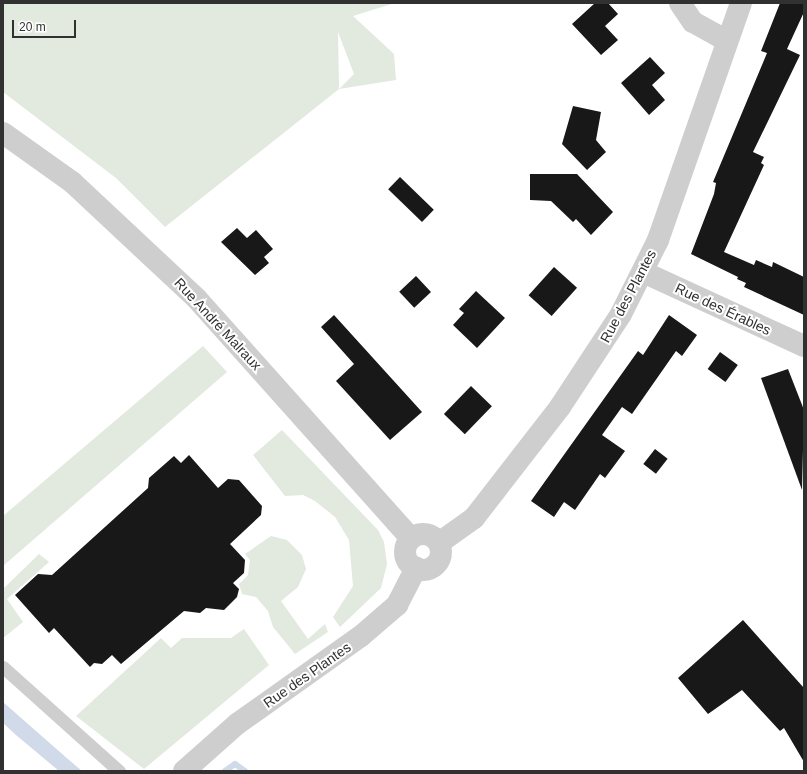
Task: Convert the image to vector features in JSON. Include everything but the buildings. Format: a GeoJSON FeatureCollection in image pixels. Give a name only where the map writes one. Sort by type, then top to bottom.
{"type":"FeatureCollection","features":[{"type":"Feature","properties":{"kind":"street"},"geometry":{"type":"LineString","coordinates":[[680,3],[693,22],[728,41]]}},
{"type":"Feature","properties":{"kind":"street","name":"Rue des Plantes"},"geometry":{"type":"LineString","coordinates":[[439,543],[474,518],[560,407],[621,314],[658,240],[741,3]]}},
{"type":"Feature","properties":{"kind":"street","name":"Rue André Malraux"},"geometry":{"type":"LineString","coordinates":[[3,133],[45,162],[90,197],[197,299],[411,538]]}},
{"type":"Feature","properties":{"kind":"street","name":"Rue des Érables"},"geometry":{"type":"LineString","coordinates":[[643,272],[804,346]]}},
{"type":"Feature","properties":{"kind":"street"},"geometry":{"type":"LineString","coordinates":[[427,534],[439,543],[440,558],[436,564],[430,568],[416,568],[406,555],[411,538],[427,534]]}},
{"type":"Feature","properties":{"kind":"street","name":"Rue des Plantes"},"geometry":{"type":"LineString","coordinates":[[184,771],[237,724],[361,636],[397,605],[416,568]]}},
{"type":"Feature","properties":{"kind":"lane"},"geometry":{"type":"LineString","coordinates":[[3,667],[119,771]]}},
{"type":"Feature","properties":{"kind":"shaded area"},"geometry":{"type":"Polygon","coordinates":[[[3,3],[395,3],[353,16],[394,54],[396,80],[339,89],[165,227],[116,178],[3,92],[3,3]],[[338,32],[339,89],[354,74],[338,32]]]}},
{"type":"Feature","properties":{"kind":"shaded area"},"geometry":{"type":"Polygon","coordinates":[[[203,346],[227,372],[3,566],[3,516],[203,346]]]}},
{"type":"Feature","properties":{"kind":"shaded area"},"geometry":{"type":"Polygon","coordinates":[[[282,430],[378,530],[384,542],[387,564],[381,588],[340,627],[333,617],[353,586],[349,540],[335,517],[315,501],[303,495],[285,496],[253,455],[282,430]]]}},
{"type":"Feature","properties":{"kind":"shaded area"},"geometry":{"type":"Polygon","coordinates":[[[271,536],[287,540],[302,555],[306,569],[298,587],[281,601],[308,639],[325,624],[328,632],[295,654],[273,627],[268,611],[256,597],[242,594],[239,584],[248,575],[250,560],[245,554],[271,536]]]}},
{"type":"Feature","properties":{"kind":"shaded area"},"geometry":{"type":"Polygon","coordinates":[[[39,554],[49,562],[7,599],[23,622],[3,638],[3,589],[39,554]]]}},
{"type":"Feature","properties":{"kind":"shaded area"},"geometry":{"type":"Polygon","coordinates":[[[244,629],[269,665],[144,769],[76,716],[161,638],[171,648],[182,638],[231,638],[244,629]]]}},
{"type":"Feature","properties":{"kind":"water"},"geometry":{"type":"Polygon","coordinates":[[[3,702],[82,771],[59,771],[16,735],[3,723],[3,702]]]}},
{"type":"Feature","properties":{"kind":"waterway"},"geometry":{"type":"LineString","coordinates":[[225,771],[235,764],[245,771]]}}]}
